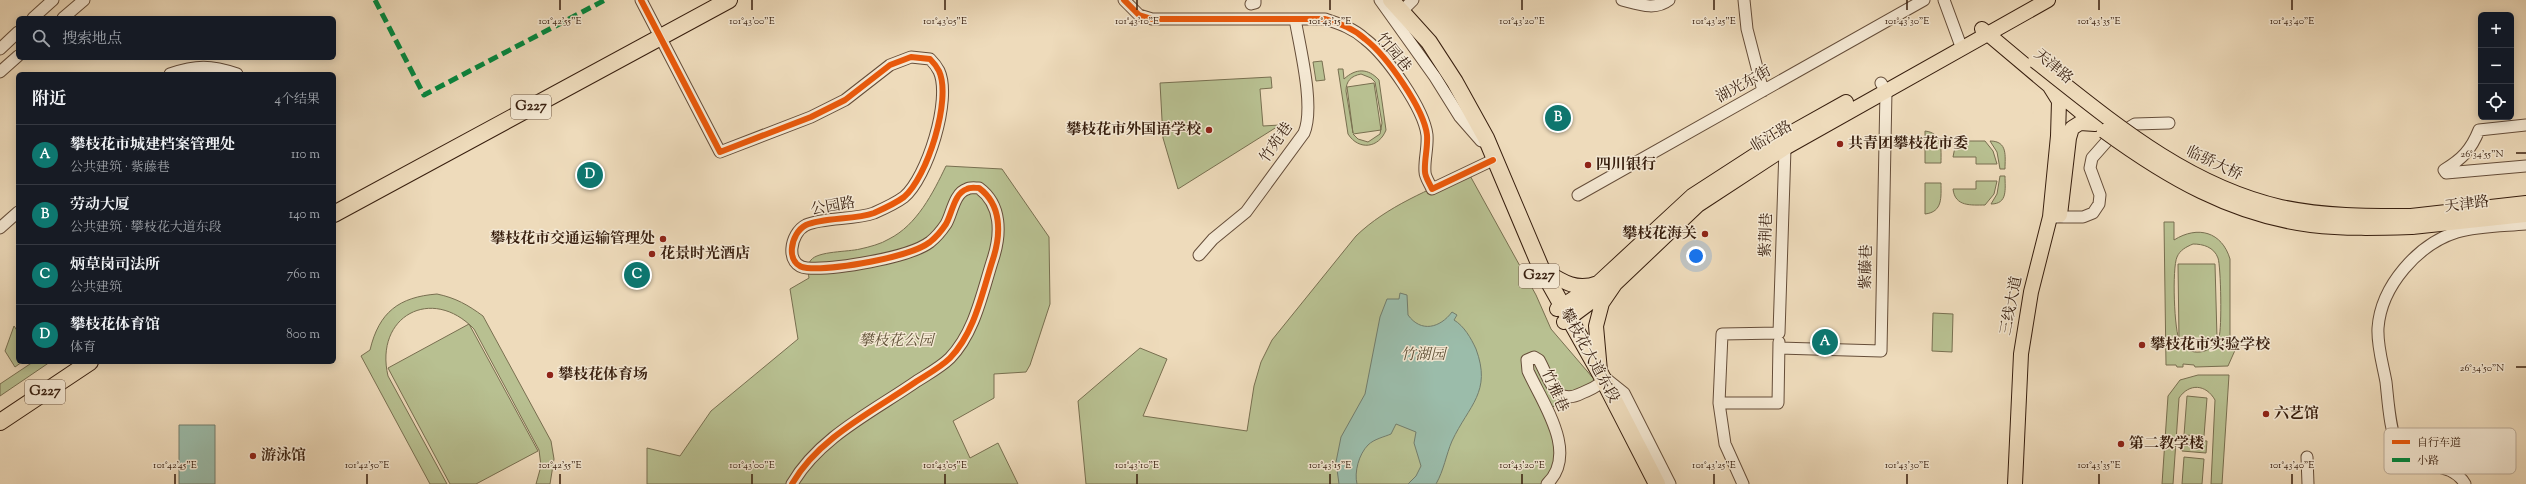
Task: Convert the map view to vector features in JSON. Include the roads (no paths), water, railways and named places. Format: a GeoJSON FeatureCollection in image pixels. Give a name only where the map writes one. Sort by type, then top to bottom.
{"type":"FeatureCollection","features":[{"type":"Feature","properties":{"kind":"highway","name":"G227"},"geometry":{"type":"LineString","coordinates":[[336,213],[658,32],[709,0]]}},
{"type":"Feature","properties":{"kind":"highway","name":"G227"},"geometry":{"type":"LineString","coordinates":[[336,204],[658,32],[729,0]]}},
{"type":"Feature","properties":{"kind":"highway","name":"攀枝花大道东段"},"geometry":{"type":"LineString","coordinates":[[1384,0],[1425,45],[1483,140]]}},
{"type":"Feature","properties":{"kind":"highway","name":"攀枝花大道东段"},"geometry":{"type":"LineString","coordinates":[[1391,0],[1429,42],[1455,82],[1483,140],[1536,270],[1601,380],[1657,484]]}},
{"type":"Feature","properties":{"kind":"highway","name":"攀枝花大道东段"},"geometry":{"type":"LineString","coordinates":[[1491,161],[1540,268],[1563,314]]}},
{"type":"Feature","properties":{"kind":"highway","name":"G227"},"geometry":{"type":"LineString","coordinates":[[0,413],[74,364]]}},
{"type":"Feature","properties":{"kind":"highway","name":"G227"},"geometry":{"type":"LineString","coordinates":[[0,422],[87,364]]}},
{"type":"Feature","properties":{"kind":"highway","name":"攀枝花大道东段"},"geometry":{"type":"LineString","coordinates":[[1601,380],[1649,484]]}},
{"type":"Feature","properties":{"kind":"main road","name":"临江路"},"geometry":{"type":"LineString","coordinates":[[1988,29],[2030,0]]}},
{"type":"Feature","properties":{"kind":"main road","name":"临江路"},"geometry":{"type":"LineString","coordinates":[[1563,314],[1692,196],[1988,29],[2048,0]]}},
{"type":"Feature","properties":{"kind":"main road","name":"临骄大桥"},"geometry":{"type":"LineString","coordinates":[[1988,29],[2035,61],[2081,104],[2164,158],[2220,187],[2281,207],[2313,212],[2411,221]]}},
{"type":"Feature","properties":{"kind":"main road","name":"天津路"},"geometry":{"type":"LineString","coordinates":[[1988,29],[2048,85],[2081,104],[2099,127]]}},
{"type":"Feature","properties":{"kind":"main road"},"geometry":{"type":"LineString","coordinates":[[2048,85],[2058,101],[2063,137]]}},
{"type":"Feature","properties":{"kind":"main road"},"geometry":{"type":"LineString","coordinates":[[2063,137],[2063,117],[2081,104]]}},
{"type":"Feature","properties":{"kind":"main road"},"geometry":{"type":"LineString","coordinates":[[2063,137],[2076,125],[2084,122],[2099,127]]}},
{"type":"Feature","properties":{"kind":"main road","name":"临骄大桥"},"geometry":{"type":"LineString","coordinates":[[2099,127],[2158,169],[2186,185],[2247,211],[2312,225],[2411,221]]}},
{"type":"Feature","properties":{"kind":"main road","name":"三线大道"},"geometry":{"type":"LineString","coordinates":[[2024,484],[2021,354],[2025,322],[2055,217],[2063,137]]}},
{"type":"Feature","properties":{"kind":"main road","name":"临江路"},"geometry":{"type":"LineString","coordinates":[[1601,380],[1596,338],[1598,314],[1602,303],[1615,284],[1698,205],[1782,144]]}},
{"type":"Feature","properties":{"kind":"main road"},"geometry":{"type":"LineString","coordinates":[[2411,221],[2526,203]]}},
{"type":"Feature","properties":{"kind":"main road","name":"天津路"},"geometry":{"type":"LineString","coordinates":[[2411,221],[2526,215]]}},
{"type":"Feature","properties":{"kind":"main road"},"geometry":{"type":"LineString","coordinates":[[1540,268],[1570,286],[1589,286],[1598,283]]}},
{"type":"Feature","properties":{"kind":"main road"},"geometry":{"type":"LineString","coordinates":[[1563,314],[1615,284]]}},
{"type":"Feature","properties":{"kind":"main road","name":"三线大道"},"geometry":{"type":"LineString","coordinates":[[2015,484],[2023,426]]}},
{"type":"Feature","properties":{"kind":"street"},"geometry":{"type":"LineString","coordinates":[[36,16],[53,0]]}},
{"type":"Feature","properties":{"kind":"street"},"geometry":{"type":"LineString","coordinates":[[65,16],[84,0]]}},
{"type":"Feature","properties":{"kind":"street"},"geometry":{"type":"LineString","coordinates":[[641,0],[658,32]]}},
{"type":"Feature","properties":{"kind":"street","name":"竹园巷"},"geometry":{"type":"LineString","coordinates":[[1124,0],[1139,16],[1152,19],[1325,19],[1347,26],[1366,39],[1385,60],[1402,83],[1423,121],[1427,136],[1425,173],[1432,189],[1491,161]]}},
{"type":"Feature","properties":{"kind":"street","name":"G227"},"geometry":{"type":"LineString","coordinates":[[1380,0],[1432,72],[1460,117],[1483,140]]}},
{"type":"Feature","properties":{"kind":"street"},"geometry":{"type":"LineString","coordinates":[[1622,0],[1648,6],[1663,4],[1669,0]]}},
{"type":"Feature","properties":{"kind":"street"},"geometry":{"type":"LineString","coordinates":[[1744,0],[1747,29],[1764,91]]}},
{"type":"Feature","properties":{"kind":"street","name":"湖光东街"},"geometry":{"type":"LineString","coordinates":[[1578,195],[1924,0]]}},
{"type":"Feature","properties":{"kind":"street"},"geometry":{"type":"LineString","coordinates":[[1944,0],[1960,45]]}},
{"type":"Feature","properties":{"kind":"street","name":"G227"},"geometry":{"type":"LineString","coordinates":[[1405,2],[1435,40],[1461,79],[1483,140]]}},
{"type":"Feature","properties":{"kind":"street","name":"竹苑巷"},"geometry":{"type":"LineString","coordinates":[[1199,255],[1214,239],[1246,212],[1304,133],[1308,123],[1308,100],[1295,19]]}},
{"type":"Feature","properties":{"kind":"street","name":"公园路"},"geometry":{"type":"LineString","coordinates":[[658,32],[720,152],[811,117],[845,100],[890,65],[911,57],[930,59],[939,71],[942,91],[939,123],[922,172],[904,197],[874,213],[806,225],[794,235],[791,247],[793,258],[803,268],[831,268],[905,254],[929,242],[946,225],[957,198],[966,189],[979,188],[989,195],[996,212],[999,230],[987,278],[971,329],[950,359],[827,443],[801,468],[792,484]]}},
{"type":"Feature","properties":{"kind":"street"},"geometry":{"type":"LineString","coordinates":[[0,49],[16,34]]}},
{"type":"Feature","properties":{"kind":"street"},"geometry":{"type":"LineString","coordinates":[[0,72],[16,58]]}},
{"type":"Feature","properties":{"kind":"street"},"geometry":{"type":"LineString","coordinates":[[176,72],[190,67],[217,67],[231,72]]}},
{"type":"Feature","properties":{"kind":"street","name":"紫藤巷"},"geometry":{"type":"LineString","coordinates":[[1779,348],[1881,351],[1884,87]]}},
{"type":"Feature","properties":{"kind":"street"},"geometry":{"type":"LineString","coordinates":[[2055,217],[2083,217],[2093,213],[2099,204],[2100,195],[2090,168],[2092,158],[2098,149],[2126,128],[2135,124],[2169,123]]}},
{"type":"Feature","properties":{"kind":"street"},"geometry":{"type":"LineString","coordinates":[[2526,125],[2479,130],[2472,146],[2463,159],[2444,170],[2446,173],[2526,166]]}},
{"type":"Feature","properties":{"kind":"street","name":"紫荆巷"},"geometry":{"type":"LineString","coordinates":[[1719,403],[1778,403],[1782,144]]}},
{"type":"Feature","properties":{"kind":"street"},"geometry":{"type":"LineString","coordinates":[[0,228],[16,214]]}},
{"type":"Feature","properties":{"kind":"street"},"geometry":{"type":"LineString","coordinates":[[2394,428],[2378,336],[2380,317],[2399,276],[2413,258],[2430,244],[2459,232],[2526,224]]}},
{"type":"Feature","properties":{"kind":"street"},"geometry":{"type":"LineString","coordinates":[[1743,484],[1725,444],[1719,403],[1722,334],[1779,333]]}},
{"type":"Feature","properties":{"kind":"street","name":"竹雅巷"},"geometry":{"type":"LineString","coordinates":[[1547,484],[1559,468],[1562,456],[1560,442],[1528,371],[1527,360],[1534,357],[1539,360],[1558,395],[1566,399],[1573,398],[1601,380]]}},
{"type":"Feature","properties":{"kind":"street"},"geometry":{"type":"LineString","coordinates":[[1601,380],[1624,393],[1670,484]]}},
{"type":"Feature","properties":{"kind":"street"},"geometry":{"type":"LineString","coordinates":[[2307,457],[2308,484]]}},
{"type":"Feature","properties":{"kind":"street"},"geometry":{"type":"LineString","coordinates":[[2457,474],[2460,475],[2465,484]]}},
{"type":"Feature","properties":{"kind":"place","name":"劳动大厦"},"geometry":{"type":"Point","coordinates":[1558,118]}},
{"type":"Feature","properties":{"kind":"place","name":"攀枝花市外国语学校"},"geometry":{"type":"Point","coordinates":[1209,130]}},
{"type":"Feature","properties":{"kind":"place","name":"共青团攀枝花市委"},"geometry":{"type":"Point","coordinates":[1840,144]}},
{"type":"Feature","properties":{"kind":"place","name":"四川银行"},"geometry":{"type":"Point","coordinates":[1588,165]}},
{"type":"Feature","properties":{"kind":"place","name":"攀枝花体育馆"},"geometry":{"type":"Point","coordinates":[590,175]}},
{"type":"Feature","properties":{"kind":"place","name":"攀枝花海关"},"geometry":{"type":"Point","coordinates":[1705,234]}},
{"type":"Feature","properties":{"kind":"place","name":"攀枝花市交通运输管理处"},"geometry":{"type":"Point","coordinates":[663,239]}},
{"type":"Feature","properties":{"kind":"place","name":"花景时光酒店"},"geometry":{"type":"Point","coordinates":[652,254]}},
{"type":"Feature","properties":{"kind":"place","name":"炳草岗司法所"},"geometry":{"type":"Point","coordinates":[637,275]}},
{"type":"Feature","properties":{"kind":"place","name":"攀枝花市城建档案管理处"},"geometry":{"type":"Point","coordinates":[1825,342]}},
{"type":"Feature","properties":{"kind":"place","name":"攀枝花市实验学校"},"geometry":{"type":"Point","coordinates":[2142,345]}},
{"type":"Feature","properties":{"kind":"place","name":"攀枝花体育场"},"geometry":{"type":"Point","coordinates":[550,375]}},
{"type":"Feature","properties":{"kind":"place","name":"六艺馆"},"geometry":{"type":"Point","coordinates":[2266,414]}},
{"type":"Feature","properties":{"kind":"place","name":"第二教学楼"},"geometry":{"type":"Point","coordinates":[2121,444]}},
{"type":"Feature","properties":{"kind":"place","name":"游泳馆"},"geometry":{"type":"Point","coordinates":[253,456]}},
{"type":"Feature","properties":{"kind":"park label","name":"攀枝花公园"},"geometry":{"type":"Point","coordinates":[896,341]}},
{"type":"Feature","properties":{"kind":"park label","name":"竹湖园"},"geometry":{"type":"Point","coordinates":[1423,355]}}]}
